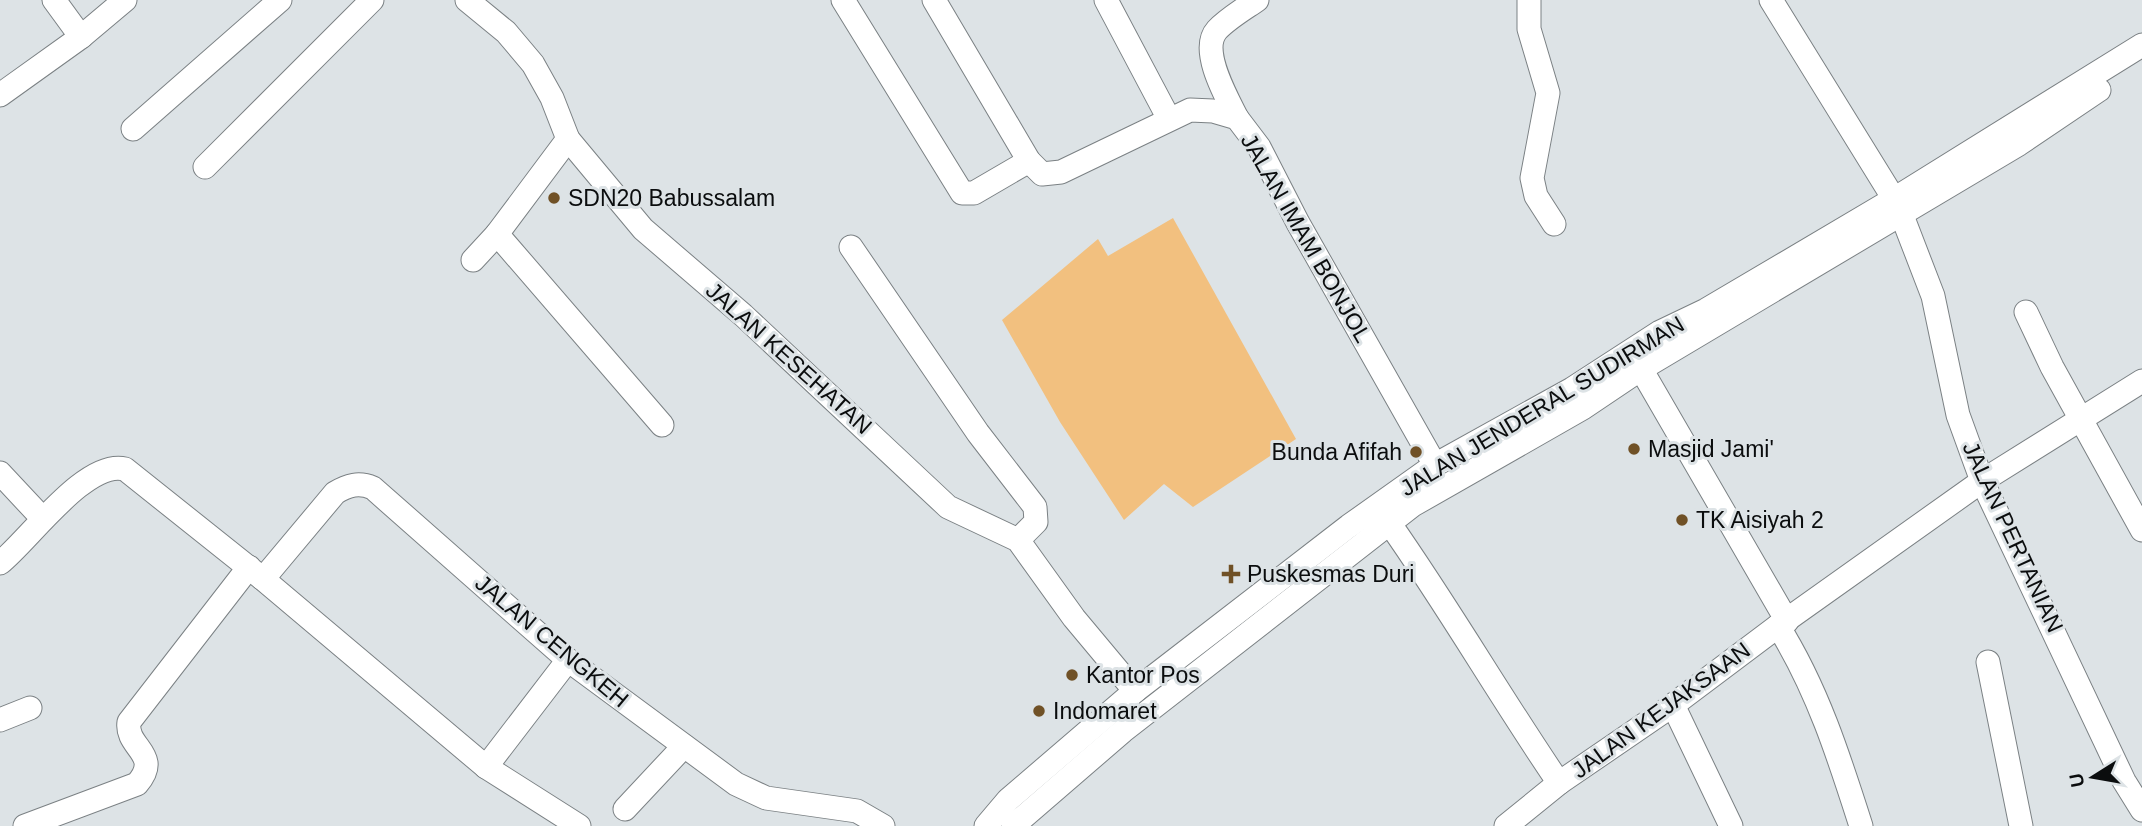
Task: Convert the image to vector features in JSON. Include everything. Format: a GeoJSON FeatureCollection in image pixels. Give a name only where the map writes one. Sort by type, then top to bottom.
{"type":"FeatureCollection","features":[{"type":"Feature","properties":{"kind":"street"},"geometry":{"type":"LineString","coordinates":[[54,0],[80,37]]}},
{"type":"Feature","properties":{"kind":"street"},"geometry":{"type":"LineString","coordinates":[[0,95],[80,37],[125,0]]}},
{"type":"Feature","properties":{"kind":"street"},"geometry":{"type":"LineString","coordinates":[[133,130],[281,0]]}},
{"type":"Feature","properties":{"kind":"street"},"geometry":{"type":"LineString","coordinates":[[205,167],[372,0]]}},
{"type":"Feature","properties":{"kind":"street","name":"JALAN KESEHATAN"},"geometry":{"type":"LineString","coordinates":[[467,0],[506,32],[533,64],[552,98],[568,139],[643,229],[753,324],[948,508],[1018,540],[1074,618],[1135,691]]}},
{"type":"Feature","properties":{"kind":"street"},"geometry":{"type":"LineString","coordinates":[[843,0],[962,192],[974,193],[1029,161],[934,0]]}},
{"type":"Feature","properties":{"kind":"street"},"geometry":{"type":"LineString","coordinates":[[1106,0],[1169,119]]}},
{"type":"Feature","properties":{"kind":"street"},"geometry":{"type":"LineString","coordinates":[[1237,118],[1220,82],[1210,42],[1216,31],[1256,0]]}},
{"type":"Feature","properties":{"kind":"street"},"geometry":{"type":"LineString","coordinates":[[1530,0],[1530,29],[1548,93],[1532,178],[1536,196],[1554,224]]}},
{"type":"Feature","properties":{"kind":"street","name":"JALAN PERTANIAN"},"geometry":{"type":"LineString","coordinates":[[1771,0],[1898,206],[1933,296],[1958,415],[1982,481],[2124,780],[2142,810]]}},
{"type":"Feature","properties":{"kind":"street","name":"JALAN JENDERAL SUDIRMAN"},"geometry":{"type":"LineString","coordinates":[[1013,826],[1135,691],[1349,526],[1434,465],[1641,369],[1898,206],[2142,45]]}},
{"type":"Feature","properties":{"kind":"street","name":"JALAN JENDERAL SUDIRMAN"},"geometry":{"type":"LineString","coordinates":[[986,826],[1008,800],[1069,762],[1448,482],[1577,399],[1660,332],[2019,144],[2142,62]]}},
{"type":"Feature","properties":{"kind":"street","name":"JALAN IMAM BONJOL"},"geometry":{"type":"LineString","coordinates":[[1029,161],[1042,174],[1055,174],[1190,110],[1213,111],[1237,118],[1259,147],[1298,223],[1434,465]]}},
{"type":"Feature","properties":{"kind":"street"},"geometry":{"type":"LineString","coordinates":[[473,260],[497,234],[568,139]]}},
{"type":"Feature","properties":{"kind":"street"},"geometry":{"type":"LineString","coordinates":[[497,234],[662,425]]}},
{"type":"Feature","properties":{"kind":"street"},"geometry":{"type":"LineString","coordinates":[[851,247],[970,422],[1035,507],[1036,522],[1018,540]]}},
{"type":"Feature","properties":{"kind":"street"},"geometry":{"type":"LineString","coordinates":[[2026,312],[2035,336],[2142,530]]}},
{"type":"Feature","properties":{"kind":"street"},"geometry":{"type":"LineString","coordinates":[[1641,369],[1801,662],[1828,725],[1861,826]]}},
{"type":"Feature","properties":{"kind":"street","name":"JALAN KEJAKSAAN"},"geometry":{"type":"LineString","coordinates":[[1390,524],[1441,598],[1477,659],[1559,783],[1673,705],[1982,481],[2142,381]]}},
{"type":"Feature","properties":{"kind":"street"},"geometry":{"type":"LineString","coordinates":[[0,563],[43,519],[92,477],[107,468],[117,467],[144,482],[256,573],[486,767],[579,826]]}},
{"type":"Feature","properties":{"kind":"street"},"geometry":{"type":"LineString","coordinates":[[0,473],[43,519]]}},
{"type":"Feature","properties":{"kind":"street","name":"JALAN CENGKEH"},"geometry":{"type":"LineString","coordinates":[[256,573],[335,493],[346,486],[365,485],[373,488],[568,660],[736,784],[766,798],[857,811],[883,826]]}},
{"type":"Feature","properties":{"kind":"street"},"geometry":{"type":"LineString","coordinates":[[25,826],[137,784],[146,769],[146,759],[129,731],[129,722],[256,573]]}},
{"type":"Feature","properties":{"kind":"street"},"geometry":{"type":"LineString","coordinates":[[486,767],[568,660]]}},
{"type":"Feature","properties":{"kind":"street"},"geometry":{"type":"LineString","coordinates":[[1988,662],[2021,826]]}},
{"type":"Feature","properties":{"kind":"street"},"geometry":{"type":"LineString","coordinates":[[1673,705],[1731,826]]}},
{"type":"Feature","properties":{"kind":"street"},"geometry":{"type":"LineString","coordinates":[[0,720],[30,708]]}},
{"type":"Feature","properties":{"kind":"street"},"geometry":{"type":"LineString","coordinates":[[625,809],[684,746]]}},
{"type":"Feature","properties":{"kind":"street"},"geometry":{"type":"LineString","coordinates":[[1506,826],[1559,783]]}},
{"type":"Feature","properties":{"kind":"shaded area"},"geometry":{"type":"Polygon","coordinates":[[[1173,218],[1296,439],[1193,507],[1164,484],[1124,520],[1060,422],[1002,320],[1098,239],[1108,256],[1173,218]]]}},
{"type":"Feature","properties":{"kind":"place","name":"SDN20 Babussalam"},"geometry":{"type":"Point","coordinates":[554,198]}},
{"type":"Feature","properties":{"kind":"place","name":"Masjid Jami'"},"geometry":{"type":"Point","coordinates":[1634,449]}},
{"type":"Feature","properties":{"kind":"place","name":"Bunda Afifah"},"geometry":{"type":"Point","coordinates":[1416,452]}},
{"type":"Feature","properties":{"kind":"place","name":"TK Aisiyah 2"},"geometry":{"type":"Point","coordinates":[1682,520]}},
{"type":"Feature","properties":{"kind":"place","name":"Puskesmas Duri"},"geometry":{"type":"Point","coordinates":[1231,574]}},
{"type":"Feature","properties":{"kind":"place","name":"Kantor Pos"},"geometry":{"type":"Point","coordinates":[1072,675]}},
{"type":"Feature","properties":{"kind":"place","name":"Indomaret"},"geometry":{"type":"Point","coordinates":[1039,711]}}]}
